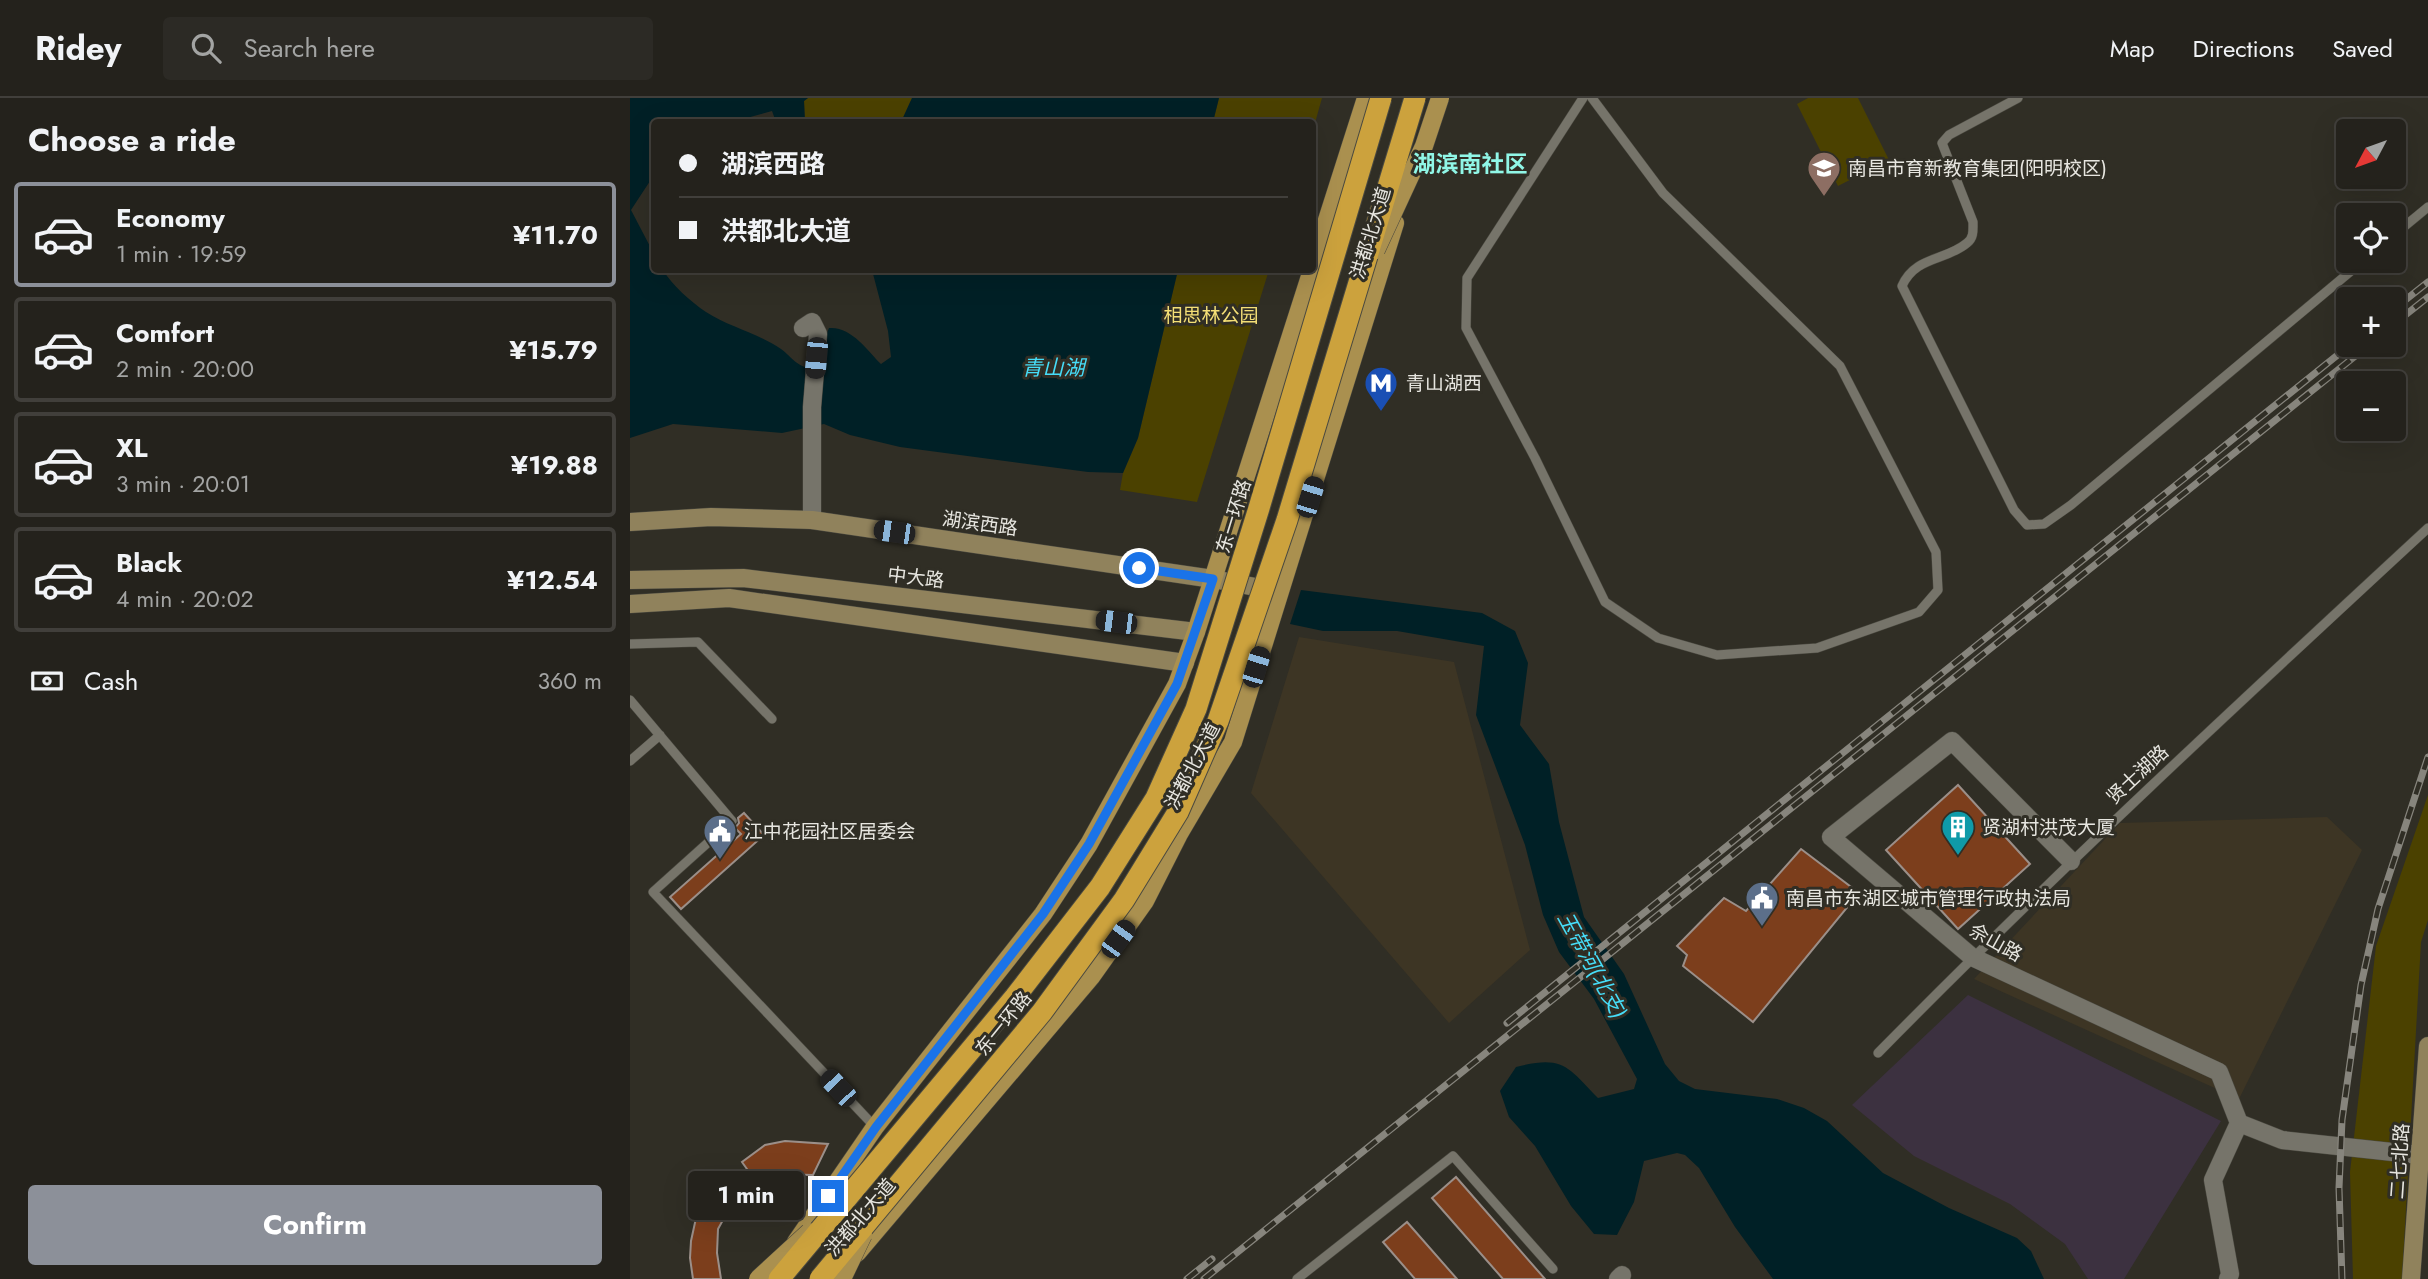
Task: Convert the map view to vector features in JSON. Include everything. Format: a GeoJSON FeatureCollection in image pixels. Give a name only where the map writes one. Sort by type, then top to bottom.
{"type":"FeatureCollection","features":[{"type":"Feature","properties":{"kind":"highway","name":"东一环路"},"geometry":{"type":"LineString","coordinates":[[779,1279],[837,1206],[1015,997],[1100,887],[1156,798],[1196,709],[1381,98]]}},
{"type":"Feature","properties":{"kind":"highway","name":"东一环路"},"geometry":{"type":"LineString","coordinates":[[820,1279],[1042,1012],[1124,900],[1178,812],[1223,708],[1287,520],[1415,98]]}},
{"type":"Feature","properties":{"kind":"main road","name":"洪都北大道"},"geometry":{"type":"LineString","coordinates":[[1316,255],[1366,98]]}},
{"type":"Feature","properties":{"kind":"main road","name":"洪都北大道"},"geometry":{"type":"LineString","coordinates":[[834,1279],[1091,977],[1145,901],[1179,834],[1233,742],[1433,98]]}},
{"type":"Feature","properties":{"kind":"main road"},"geometry":{"type":"LineString","coordinates":[[1350,307],[1424,146],[1440,98]]}},
{"type":"Feature","properties":{"kind":"main road","name":"洪都北大道"},"geometry":{"type":"LineString","coordinates":[[768,1279],[876,1127],[1043,914],[1089,844],[1132,769],[1177,684],[1185,663],[1310,273]]}},
{"type":"Feature","properties":{"kind":"main road","name":"湖滨西路"},"geometry":{"type":"LineString","coordinates":[[630,523],[711,517],[812,520],[1213,579],[1280,592]]}},
{"type":"Feature","properties":{"kind":"main road","name":"中大路"},"geometry":{"type":"LineString","coordinates":[[630,580],[743,578],[1196,632]]}},
{"type":"Feature","properties":{"kind":"main road"},"geometry":{"type":"LineString","coordinates":[[630,604],[729,598],[1185,663]]}},
{"type":"Feature","properties":{"kind":"main road","name":"二七北路"},"geometry":{"type":"LineString","coordinates":[[2411,1279],[2428,1046]]}},
{"type":"Feature","properties":{"kind":"main road"},"geometry":{"type":"LineString","coordinates":[[758,1279],[837,1206]]}},
{"type":"Feature","properties":{"kind":"main road"},"geometry":{"type":"LineString","coordinates":[[842,1279],[872,1217]]}},
{"type":"Feature","properties":{"kind":"street"},"geometry":{"type":"LineString","coordinates":[[811,331],[812,520]]}},
{"type":"Feature","properties":{"kind":"street","name":"佘山路"},"geometry":{"type":"LineString","coordinates":[[2071,861],[1952,740],[1831,837],[1972,957],[2219,1072],[2239,1123]]}},
{"type":"Feature","properties":{"kind":"street"},"geometry":{"type":"LineString","coordinates":[[2228,1279],[2230,1274],[2213,1180],[2239,1123],[2282,1140],[2420,1155]]}},
{"type":"Feature","properties":{"kind":"lane"},"geometry":{"type":"LineString","coordinates":[[1583,98],[1467,278],[1466,328],[1535,458],[1605,602],[1658,638],[1717,655],[1816,648],[1919,612],[1938,590],[1936,552],[1840,366],[1663,193],[1592,98]]}},
{"type":"Feature","properties":{"kind":"lane"},"geometry":{"type":"LineString","coordinates":[[2018,98],[1949,135],[1942,143],[1973,222],[1973,234],[1968,243],[1915,268],[1907,275],[1902,286],[2014,510],[2027,525],[2044,524],[2071,505],[2349,273]]}},
{"type":"Feature","properties":{"kind":"lane"},"geometry":{"type":"LineString","coordinates":[[2406,225],[2428,207]]}},
{"type":"Feature","properties":{"kind":"lane","name":"贤士湖路"},"geometry":{"type":"LineString","coordinates":[[1878,1052],[2155,780],[2428,528]]}},
{"type":"Feature","properties":{"kind":"lane"},"geometry":{"type":"LineString","coordinates":[[630,644],[698,642],[772,719]]}},
{"type":"Feature","properties":{"kind":"lane"},"geometry":{"type":"LineString","coordinates":[[630,700],[732,821],[653,892],[876,1127]]}},
{"type":"Feature","properties":{"kind":"lane"},"geometry":{"type":"LineString","coordinates":[[630,761],[660,735]]}},
{"type":"Feature","properties":{"kind":"lane"},"geometry":{"type":"LineString","coordinates":[[1297,1279],[1453,1156],[1553,1269]]}},
{"type":"Feature","properties":{"kind":"shaded area"},"geometry":{"type":"Polygon","coordinates":[[[1299,637],[1454,662],[1530,950],[1449,1023],[1251,793],[1299,637]]]}},
{"type":"Feature","properties":{"kind":"shaded area"},"geometry":{"type":"Polygon","coordinates":[[[2327,817],[2362,850],[2239,1099],[1974,979],[2120,823],[2327,817]]]}},
{"type":"Feature","properties":{"kind":"shaded area"},"geometry":{"type":"Polygon","coordinates":[[[1968,995],[2221,1121],[2124,1279],[2088,1279],[2065,1244],[2010,1204],[1914,1156],[1852,1105],[1968,995]]]}},
{"type":"Feature","properties":{"kind":"green space"},"geometry":{"type":"Polygon","coordinates":[[[808,98],[912,98],[902,119],[805,119],[804,101],[808,98]]]}},
{"type":"Feature","properties":{"kind":"green space"},"geometry":{"type":"Polygon","coordinates":[[[1219,98],[1322,98],[1316,119],[1214,119],[1219,98]]]}},
{"type":"Feature","properties":{"kind":"green space"},"geometry":{"type":"Polygon","coordinates":[[[1808,98],[1858,98],[1889,160],[1838,186],[1797,104],[1808,98]]]}},
{"type":"Feature","properties":{"kind":"green space","name":"相思林公园"},"geometry":{"type":"Polygon","coordinates":[[[1177,273],[1268,273],[1197,502],[1120,490],[1123,473],[1138,438],[1177,273]]]}},
{"type":"Feature","properties":{"kind":"green space"},"geometry":{"type":"Polygon","coordinates":[[[2428,795],[2428,920],[2421,942],[2402,1279],[2353,1279],[2350,1172],[2376,946],[2428,795]]]}},
{"type":"Feature","properties":{"kind":"water","name":"青山湖"},"geometry":{"type":"Polygon","coordinates":[[[630,98],[808,98],[804,101],[805,119],[775,119],[772,111],[743,119],[651,119],[651,180],[631,210],[651,248],[651,273],[665,273],[682,293],[706,312],[772,343],[803,366],[813,368],[829,328],[837,328],[851,335],[881,364],[891,357],[888,331],[873,273],[1177,273],[1138,438],[1123,473],[1088,472],[900,447],[850,435],[824,424],[782,433],[673,424],[630,438],[630,98]]]}},
{"type":"Feature","properties":{"kind":"water"},"geometry":{"type":"Polygon","coordinates":[[[912,98],[1219,98],[1214,119],[902,119],[912,98]]]}},
{"type":"Feature","properties":{"kind":"water","name":"玉带河(北支)"},"geometry":{"type":"Polygon","coordinates":[[[1301,590],[1482,613],[1515,631],[1528,663],[1520,725],[1549,764],[1559,822],[1584,917],[1624,974],[1665,1064],[1679,1081],[1695,1089],[1777,1099],[1804,1108],[1827,1121],[1883,1173],[1949,1208],[2017,1238],[2031,1251],[2044,1279],[1773,1279],[1735,1227],[1699,1168],[1685,1155],[1677,1153],[1644,1161],[1634,1202],[1617,1235],[1594,1234],[1571,1206],[1535,1146],[1509,1117],[1500,1091],[1516,1067],[1544,1062],[1563,1066],[1571,1071],[1598,1098],[1634,1089],[1637,1079],[1594,999],[1559,952],[1543,915],[1525,845],[1476,715],[1484,646],[1397,631],[1323,631],[1290,624],[1301,590]]]}},
{"type":"Feature","properties":{"kind":"building","name":"贤湖村洪茂大厦"},"geometry":{"type":"Polygon","coordinates":[[[1958,785],[2030,864],[1958,929],[1886,850],[1958,785]]]}},
{"type":"Feature","properties":{"kind":"building"},"geometry":{"type":"Polygon","coordinates":[[[744,813],[764,835],[681,909],[670,897],[741,834],[735,828],[739,823],[738,818],[744,813]]]}},
{"type":"Feature","properties":{"kind":"building","name":"南昌市东湖区城市管理行政执法局"},"geometry":{"type":"Polygon","coordinates":[[[1801,849],[1859,893],[1753,1022],[1683,966],[1687,955],[1677,946],[1724,898],[1746,911],[1801,849]]]}},
{"type":"Feature","properties":{"kind":"building"},"geometry":{"type":"Polygon","coordinates":[[[785,1141],[828,1144],[813,1175],[778,1174],[759,1186],[742,1162],[765,1145],[785,1141]]]}},
{"type":"Feature","properties":{"kind":"building"},"geometry":{"type":"Polygon","coordinates":[[[1456,1177],[1545,1279],[1503,1279],[1432,1198],[1456,1177]]]}},
{"type":"Feature","properties":{"kind":"building"},"geometry":{"type":"Polygon","coordinates":[[[714,1186],[734,1200],[718,1229],[717,1253],[721,1279],[693,1279],[690,1258],[696,1218],[714,1186]]]}},
{"type":"Feature","properties":{"kind":"building"},"geometry":{"type":"Polygon","coordinates":[[[1407,1222],[1457,1279],[1415,1279],[1383,1242],[1407,1222]]]}},
{"type":"Feature","properties":{"kind":"railway"},"geometry":{"type":"LineString","coordinates":[[2406,299],[2428,282]]}},
{"type":"Feature","properties":{"kind":"railway"},"geometry":{"type":"LineString","coordinates":[[2406,314],[2428,297]]}},
{"type":"Feature","properties":{"kind":"railway"},"geometry":{"type":"LineString","coordinates":[[1507,1023],[2336,356]]}},
{"type":"Feature","properties":{"kind":"railway"},"geometry":{"type":"LineString","coordinates":[[1204,1279],[2354,357]]}},
{"type":"Feature","properties":{"kind":"railway"},"geometry":{"type":"LineString","coordinates":[[2342,1279],[2339,1188],[2342,1120],[2361,985],[2378,909],[2428,757]]}},
{"type":"Feature","properties":{"kind":"railway"},"geometry":{"type":"LineString","coordinates":[[1187,1279],[1212,1259]]}},
{"type":"Feature","properties":{"kind":"place","name":"南昌市育新教育集团(阳明校区)"},"geometry":{"type":"Point","coordinates":[1824,198]}},
{"type":"Feature","properties":{"kind":"place","name":"青山湖西"},"geometry":{"type":"Point","coordinates":[1381,413]}},
{"type":"Feature","properties":{"kind":"place","name":"贤湖村洪茂大厦"},"geometry":{"type":"Point","coordinates":[1958,857]}},
{"type":"Feature","properties":{"kind":"place","name":"江中花园社区居委会"},"geometry":{"type":"Point","coordinates":[720,861]}},
{"type":"Feature","properties":{"kind":"place","name":"南昌市东湖区城市管理行政执法局"},"geometry":{"type":"Point","coordinates":[1762,928]}},
{"type":"Feature","properties":{"kind":"district","name":"湖滨南社区"},"geometry":{"type":"Point","coordinates":[1470,164]}},
{"type":"Feature","properties":{"kind":"route"},"geometry":{"type":"LineString","coordinates":[[828,1196],[876,1127],[1043,914],[1089,844],[1177,684],[1213,579],[1139,568]]}}]}
